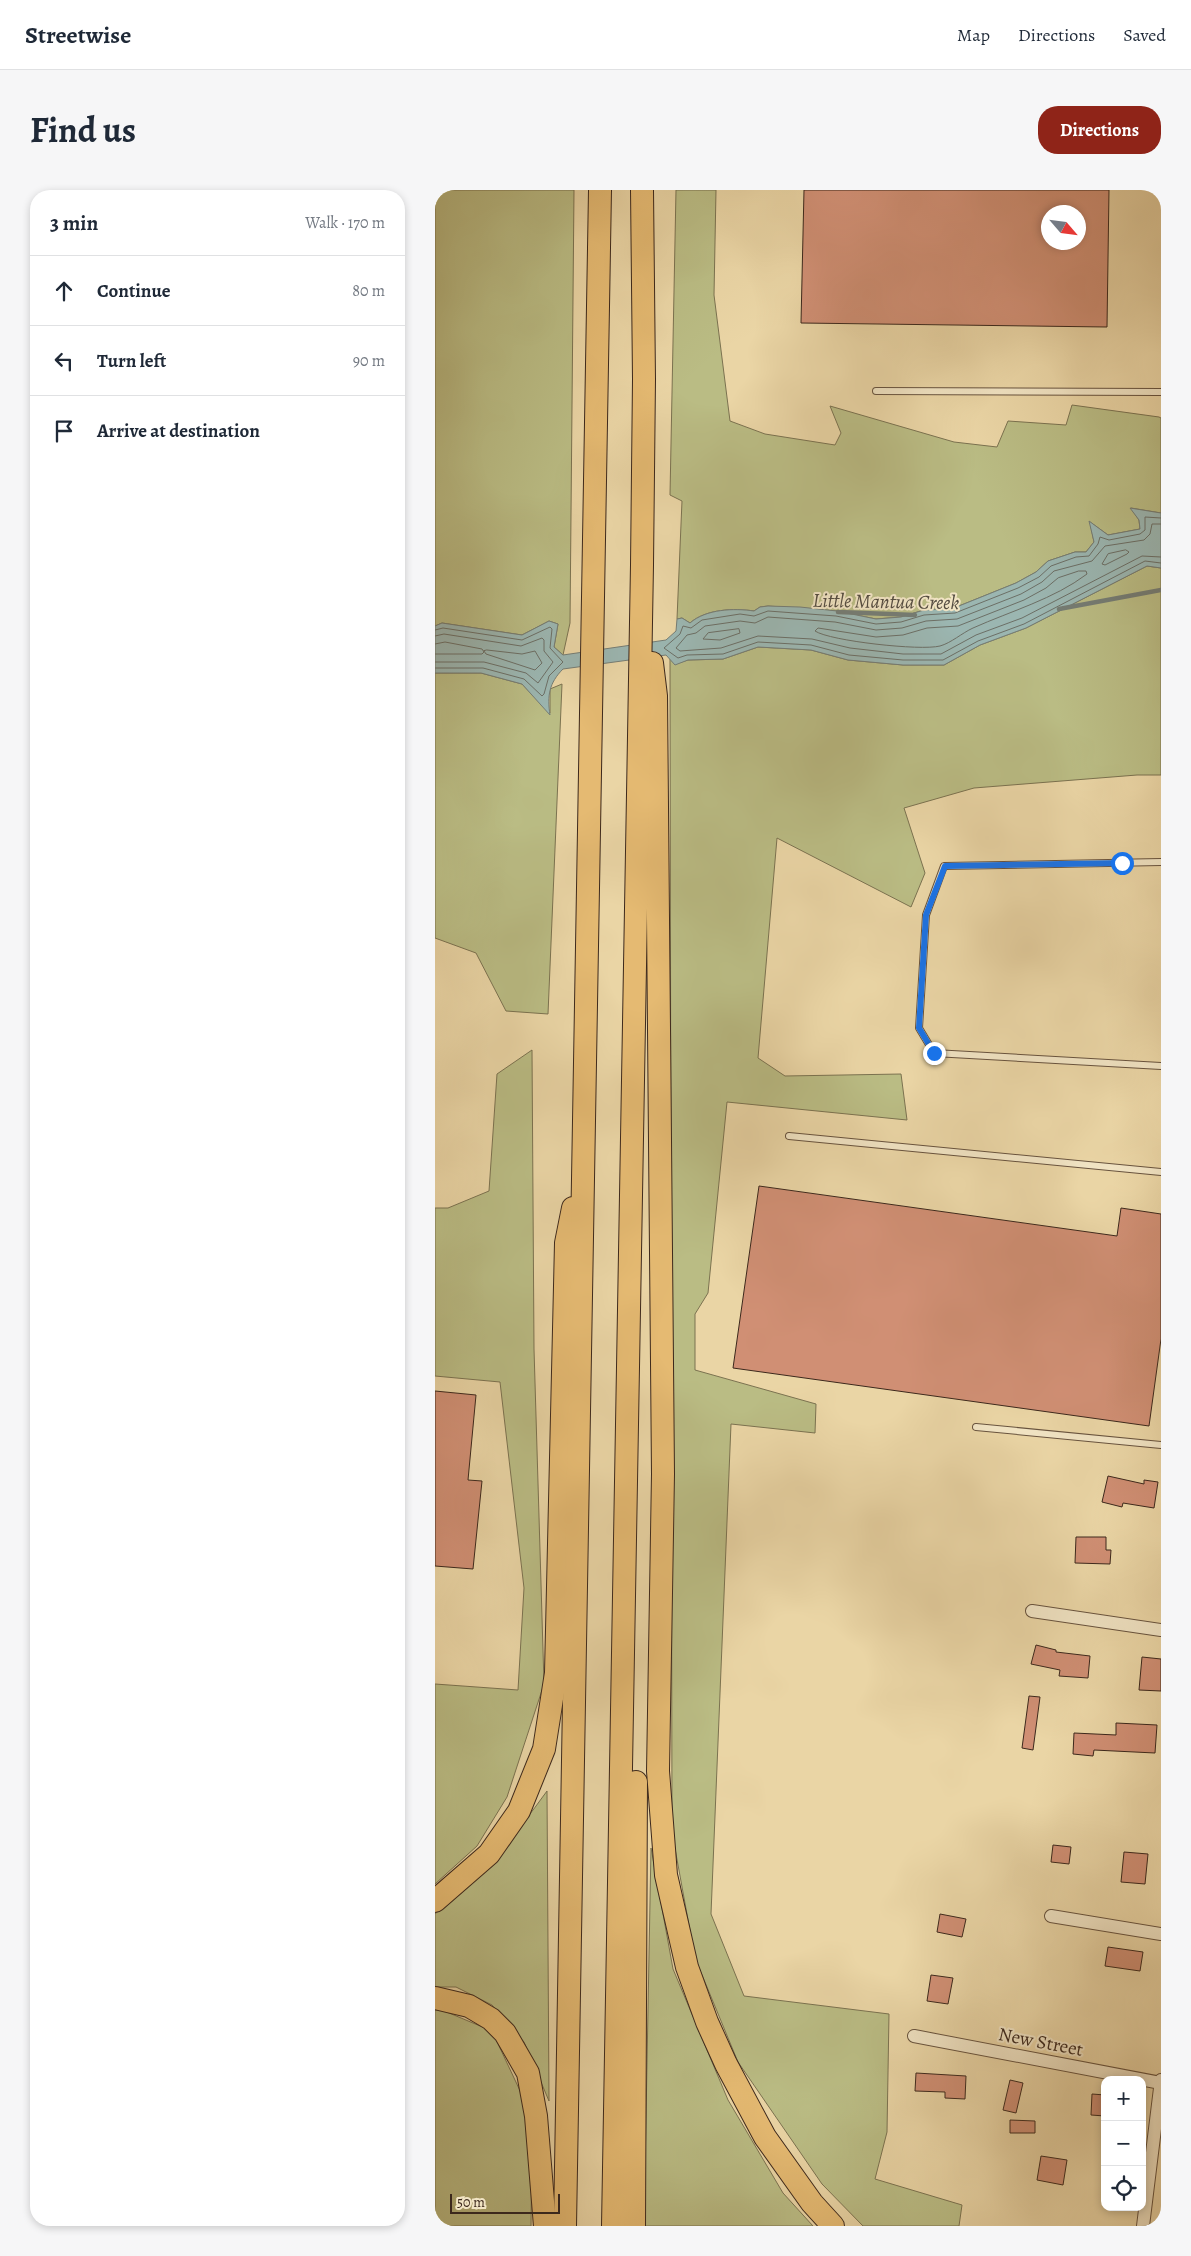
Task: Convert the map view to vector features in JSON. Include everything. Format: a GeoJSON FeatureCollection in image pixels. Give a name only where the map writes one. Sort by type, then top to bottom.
{"type":"FeatureCollection","features":[{"type":"Feature","properties":{"kind":"highway"},"geometry":{"type":"LineString","coordinates":[[565,2226],[600,190]]}},
{"type":"Feature","properties":{"kind":"highway"},"geometry":{"type":"LineString","coordinates":[[642,190],[644,379],[642,565],[647,695],[663,1464],[658,1771],[666,1874],[687,1967],[707,2022],[726,2064],[770,2144],[812,2203],[833,2226]]}},
{"type":"Feature","properties":{"kind":"highway"},"geometry":{"type":"LineString","coordinates":[[613,2226],[626,1470],[647,695]]}},
{"type":"Feature","properties":{"kind":"highway"},"geometry":{"type":"LineString","coordinates":[[435,1901],[489,1854],[519,1811],[544,1749],[556,1673],[566,1243],[584,1158]]}},
{"type":"Feature","properties":{"kind":"highway"},"geometry":{"type":"LineString","coordinates":[[626,1470],[640,1512],[634,1928],[634,2226]]}},
{"type":"Feature","properties":{"kind":"highway"},"geometry":{"type":"LineString","coordinates":[[435,1998],[469,2006],[491,2019],[505,2033],[528,2073],[536,2116],[545,2226]]}},
{"type":"Feature","properties":{"kind":"street"},"geometry":{"type":"LineString","coordinates":[[1032,1611],[1161,1630]]}},
{"type":"Feature","properties":{"kind":"street"},"geometry":{"type":"LineString","coordinates":[[1051,1916],[1161,1934]]}},
{"type":"Feature","properties":{"kind":"street","name":"New Street"},"geometry":{"type":"LineString","coordinates":[[914,2036],[1161,2081]]}},
{"type":"Feature","properties":{"kind":"street"},"geometry":{"type":"LineString","coordinates":[[1143,2226],[1161,2081]]}},
{"type":"Feature","properties":{"kind":"lane"},"geometry":{"type":"LineString","coordinates":[[876,391],[1161,392]]}},
{"type":"Feature","properties":{"kind":"lane"},"geometry":{"type":"LineString","coordinates":[[1161,862],[945,866],[926,915],[919,1028],[934,1053],[1161,1066]]}},
{"type":"Feature","properties":{"kind":"lane"},"geometry":{"type":"LineString","coordinates":[[789,1136],[1161,1172]]}},
{"type":"Feature","properties":{"kind":"lane"},"geometry":{"type":"LineString","coordinates":[[976,1427],[1161,1445]]}},
{"type":"Feature","properties":{"kind":"green space"},"geometry":{"type":"Polygon","coordinates":[[[435,190],[574,190],[570,623],[563,655],[554,647],[558,624],[549,621],[522,635],[442,623],[435,626],[435,190]]]}},
{"type":"Feature","properties":{"kind":"green space"},"geometry":{"type":"Polygon","coordinates":[[[676,190],[716,190],[714,295],[730,421],[765,434],[835,445],[841,433],[830,406],[954,442],[997,447],[1008,421],[1066,425],[1072,405],[1159,417],[1161,418],[1161,513],[1131,508],[1139,520],[1140,529],[1108,535],[1090,522],[1094,542],[1086,552],[1075,552],[1048,561],[1036,572],[1016,583],[954,608],[924,610],[901,617],[876,619],[837,611],[768,606],[760,607],[754,611],[729,610],[712,612],[690,623],[682,618],[677,619],[682,501],[670,495],[676,190]]]}},
{"type":"Feature","properties":{"kind":"green space"},"geometry":{"type":"Polygon","coordinates":[[[1147,566],[1161,568],[1161,775],[1137,775],[974,788],[904,808],[925,873],[911,907],[777,838],[758,1058],[785,1076],[901,1074],[907,1120],[727,1102],[708,1293],[695,1314],[695,1370],[816,1404],[815,1433],[731,1424],[711,1914],[744,1996],[889,2014],[887,2132],[875,2179],[962,2205],[959,2226],[863,2226],[822,2184],[738,2062],[695,1958],[672,1832],[670,658],[675,664],[688,660],[723,659],[758,647],[811,650],[848,660],[903,665],[944,665],[980,645],[1026,628],[1147,566]]]}},
{"type":"Feature","properties":{"kind":"green space"},"geometry":{"type":"Polygon","coordinates":[[[435,673],[481,673],[522,684],[550,713],[550,689],[562,684],[548,1014],[506,1011],[476,953],[435,938],[435,673]]]}},
{"type":"Feature","properties":{"kind":"green space"},"geometry":{"type":"Polygon","coordinates":[[[532,1050],[534,1349],[544,1684],[507,1797],[477,1846],[435,1884],[435,1684],[518,1690],[524,1588],[500,1382],[435,1376],[435,1208],[448,1208],[489,1191],[497,1074],[532,1050]]]}},
{"type":"Feature","properties":{"kind":"green space"},"geometry":{"type":"Polygon","coordinates":[[[547,1791],[549,2101],[524,2042],[492,2005],[456,1987],[435,1987],[435,1914],[495,1856],[547,1791]]]}},
{"type":"Feature","properties":{"kind":"green space"},"geometry":{"type":"Polygon","coordinates":[[[651,1848],[673,1969],[728,2100],[783,2193],[813,2226],[644,2226],[651,1848]]]}},
{"type":"Feature","properties":{"kind":"green space"},"geometry":{"type":"Polygon","coordinates":[[[435,2010],[442,2010],[492,2031],[522,2095],[532,2133],[531,2226],[446,2226],[435,2223],[435,2010]]]}},
{"type":"Feature","properties":{"kind":"water"},"geometry":{"type":"Polygon","coordinates":[[[1130,508],[1161,513],[1161,568],[1147,566],[1026,628],[980,645],[944,665],[903,665],[848,660],[811,650],[758,647],[723,659],[688,660],[675,665],[666,655],[563,669],[558,674],[550,690],[550,715],[522,684],[481,673],[435,673],[435,626],[442,623],[522,635],[549,621],[558,624],[554,647],[563,655],[666,640],[676,631],[677,619],[682,618],[690,623],[712,612],[754,611],[760,607],[768,606],[800,607],[837,611],[876,619],[901,617],[924,610],[954,608],[1016,583],[1036,572],[1048,561],[1075,552],[1086,552],[1094,542],[1089,521],[1108,535],[1140,529],[1139,520],[1130,508]]]}},
{"type":"Feature","properties":{"kind":"building"},"geometry":{"type":"Polygon","coordinates":[[[804,190],[1109,190],[1107,327],[801,323],[804,190]]]}},
{"type":"Feature","properties":{"kind":"building"},"geometry":{"type":"Polygon","coordinates":[[[759,1186],[1117,1236],[1121,1208],[1161,1214],[1161,1339],[1149,1426],[733,1368],[759,1186]]]}},
{"type":"Feature","properties":{"kind":"building"},"geometry":{"type":"Polygon","coordinates":[[[435,1391],[476,1395],[468,1480],[482,1481],[473,1569],[435,1566],[435,1391]]]}},
{"type":"Feature","properties":{"kind":"building"},"geometry":{"type":"Polygon","coordinates":[[[1108,1476],[1144,1484],[1144,1480],[1158,1482],[1154,1508],[1123,1503],[1122,1507],[1102,1502],[1108,1476]]]}},
{"type":"Feature","properties":{"kind":"building"},"geometry":{"type":"Polygon","coordinates":[[[1076,1537],[1106,1537],[1106,1550],[1111,1550],[1110,1564],[1075,1563],[1076,1537]]]}},
{"type":"Feature","properties":{"kind":"building"},"geometry":{"type":"Polygon","coordinates":[[[1036,1645],[1056,1650],[1056,1652],[1090,1656],[1088,1678],[1059,1676],[1060,1670],[1031,1664],[1036,1645]]]}},
{"type":"Feature","properties":{"kind":"building"},"geometry":{"type":"Polygon","coordinates":[[[1142,1657],[1161,1659],[1161,1691],[1139,1690],[1142,1657]]]}},
{"type":"Feature","properties":{"kind":"building"},"geometry":{"type":"Polygon","coordinates":[[[1029,1696],[1040,1697],[1033,1750],[1022,1748],[1029,1696]]]}},
{"type":"Feature","properties":{"kind":"building"},"geometry":{"type":"Polygon","coordinates":[[[1116,1723],[1157,1725],[1155,1753],[1094,1750],[1093,1756],[1073,1754],[1074,1733],[1116,1735],[1116,1723]]]}},
{"type":"Feature","properties":{"kind":"building"},"geometry":{"type":"Polygon","coordinates":[[[1053,1845],[1071,1847],[1069,1864],[1051,1862],[1053,1845]]]}},
{"type":"Feature","properties":{"kind":"building"},"geometry":{"type":"Polygon","coordinates":[[[1124,1852],[1148,1854],[1145,1884],[1121,1882],[1124,1852]]]}},
{"type":"Feature","properties":{"kind":"building"},"geometry":{"type":"Polygon","coordinates":[[[940,1914],[966,1919],[962,1937],[937,1932],[940,1914]]]}},
{"type":"Feature","properties":{"kind":"building"},"geometry":{"type":"Polygon","coordinates":[[[1108,1947],[1143,1952],[1140,1971],[1105,1966],[1108,1947]]]}},
{"type":"Feature","properties":{"kind":"building"},"geometry":{"type":"Polygon","coordinates":[[[931,1975],[953,1978],[948,2004],[927,2001],[931,1975]]]}},
{"type":"Feature","properties":{"kind":"building"},"geometry":{"type":"Polygon","coordinates":[[[916,2073],[966,2076],[965,2099],[945,2098],[945,2092],[915,2091],[916,2073]]]}},
{"type":"Feature","properties":{"kind":"building"},"geometry":{"type":"Polygon","coordinates":[[[1010,2080],[1023,2083],[1016,2113],[1003,2110],[1010,2080]]]}},
{"type":"Feature","properties":{"kind":"building"},"geometry":{"type":"Polygon","coordinates":[[[1092,2094],[1101,2095],[1101,2116],[1091,2115],[1092,2094]]]}},
{"type":"Feature","properties":{"kind":"building"},"geometry":{"type":"Polygon","coordinates":[[[1010,2120],[1035,2121],[1035,2133],[1010,2133],[1010,2120]]]}},
{"type":"Feature","properties":{"kind":"building"},"geometry":{"type":"Polygon","coordinates":[[[1041,2156],[1067,2160],[1063,2185],[1037,2180],[1041,2156]]]}},
{"type":"Feature","properties":{"kind":"waterway","name":"Little Mantua Creek"},"geometry":{"type":"LineString","coordinates":[[1059,609],[1161,590]]}},
{"type":"Feature","properties":{"kind":"waterway","name":"Little Mantua Creek"},"geometry":{"type":"LineString","coordinates":[[838,612],[915,615]]}},
{"type":"Feature","properties":{"kind":"route"},"geometry":{"type":"LineString","coordinates":[[934,1053],[919,1028],[926,915],[945,866],[1122,863]]}}]}
